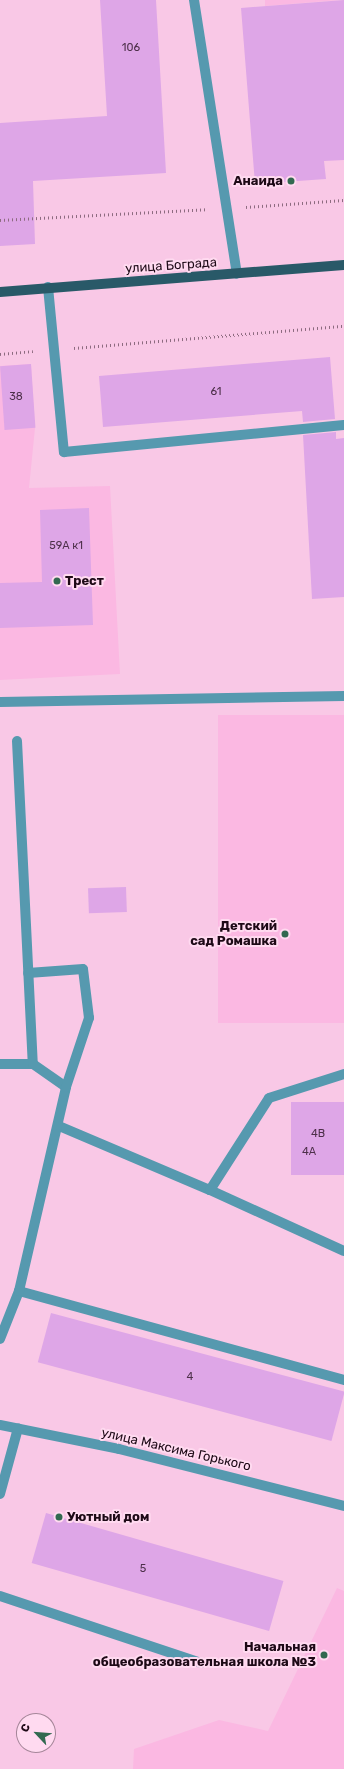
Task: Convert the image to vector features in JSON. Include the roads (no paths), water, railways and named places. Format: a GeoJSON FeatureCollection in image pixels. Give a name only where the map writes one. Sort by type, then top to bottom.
{"type":"FeatureCollection","features":[{"type":"Feature","properties":{"kind":"main road","name":"улица Бограда"},"geometry":{"type":"LineString","coordinates":[[0,292],[48,287],[344,265]]}},
{"type":"Feature","properties":{"kind":"street"},"geometry":{"type":"LineString","coordinates":[[194,0],[228,208],[237,274]]}},
{"type":"Feature","properties":{"kind":"street"},"geometry":{"type":"LineString","coordinates":[[48,287],[64,452],[344,425]]}},
{"type":"Feature","properties":{"kind":"street"},"geometry":{"type":"LineString","coordinates":[[0,702],[344,696]]}},
{"type":"Feature","properties":{"kind":"street"},"geometry":{"type":"LineString","coordinates":[[17,741],[33,1064]]}},
{"type":"Feature","properties":{"kind":"street"},"geometry":{"type":"LineString","coordinates":[[0,1339],[19,1291],[59,1126],[66,1087],[89,1018],[83,969],[28,973]]}},
{"type":"Feature","properties":{"kind":"street"},"geometry":{"type":"LineString","coordinates":[[0,1064],[33,1064],[66,1087]]}},
{"type":"Feature","properties":{"kind":"street"},"geometry":{"type":"LineString","coordinates":[[210,1190],[270,1098],[344,1074]]}},
{"type":"Feature","properties":{"kind":"street"},"geometry":{"type":"LineString","coordinates":[[59,1126],[210,1190],[344,1251]]}},
{"type":"Feature","properties":{"kind":"street"},"geometry":{"type":"LineString","coordinates":[[19,1291],[344,1380]]}},
{"type":"Feature","properties":{"kind":"street","name":"улица Максима Горького"},"geometry":{"type":"LineString","coordinates":[[0,1425],[119,1450],[344,1506]]}},
{"type":"Feature","properties":{"kind":"street"},"geometry":{"type":"LineString","coordinates":[[0,1494],[18,1428]]}},
{"type":"Feature","properties":{"kind":"street"},"geometry":{"type":"LineString","coordinates":[[0,1596],[201,1663]]}},
{"type":"Feature","properties":{"kind":"place","name":"Анаида"},"geometry":{"type":"Point","coordinates":[291,181]}},
{"type":"Feature","properties":{"kind":"place","name":"Трест"},"geometry":{"type":"Point","coordinates":[57,581]}},
{"type":"Feature","properties":{"kind":"place","name":"Детский сад Ромашка"},"geometry":{"type":"Point","coordinates":[285,934]}},
{"type":"Feature","properties":{"kind":"place","name":"Уютный дом"},"geometry":{"type":"Point","coordinates":[59,1517]}},
{"type":"Feature","properties":{"kind":"place","name":"Начальная общеобразовательная школа №3"},"geometry":{"type":"Point","coordinates":[324,1655]}}]}
